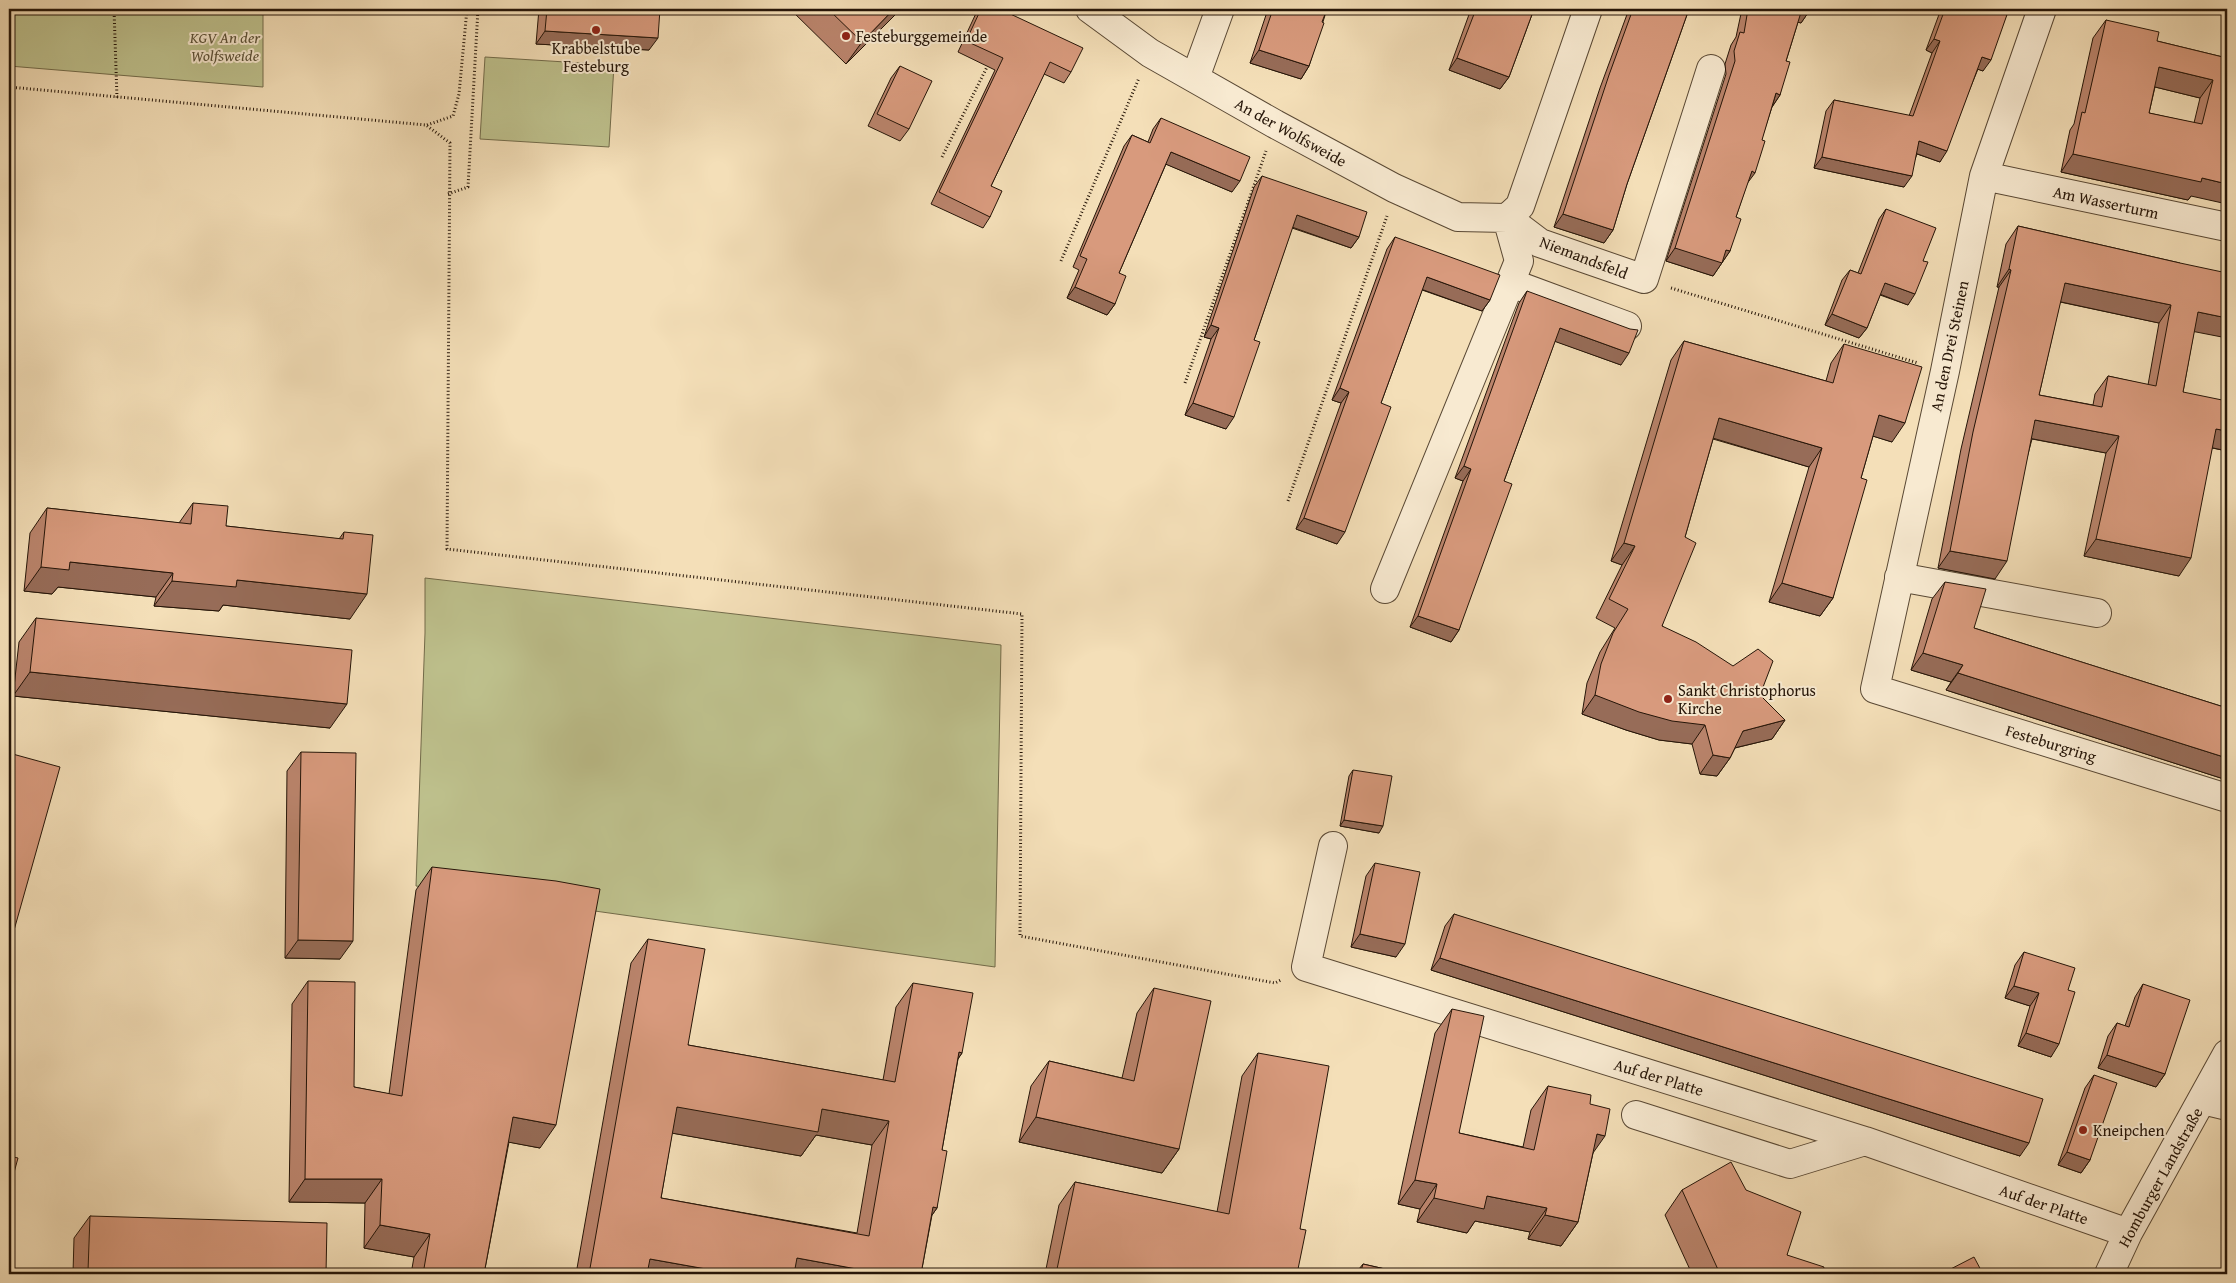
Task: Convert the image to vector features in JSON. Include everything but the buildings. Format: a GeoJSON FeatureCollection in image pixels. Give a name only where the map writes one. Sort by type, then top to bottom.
{"type":"FeatureCollection","features":[{"type":"Feature","properties":{"kind":"street","name":"An der Wolfsweide"},"geometry":{"type":"LineString","coordinates":[[1090,9],[1150,53],[1275,124],[1394,188],[1458,217],[1507,218]]}},
{"type":"Feature","properties":{"kind":"street"},"geometry":{"type":"LineString","coordinates":[[1195,78],[1220,9]]}},
{"type":"Feature","properties":{"kind":"street"},"geometry":{"type":"LineString","coordinates":[[1385,589],[1519,261],[1507,218],[1520,206],[1588,9]]}},
{"type":"Feature","properties":{"kind":"street","name":"An den Drei Steinen"},"geometry":{"type":"LineString","coordinates":[[1875,689],[1945,371],[1984,176],[2042,9]]}},
{"type":"Feature","properties":{"kind":"street","name":"Niemandsfeld"},"geometry":{"type":"LineString","coordinates":[[1507,218],[1540,243],[1644,279],[1711,69]]}},
{"type":"Feature","properties":{"kind":"street","name":"Am Wasserturm"},"geometry":{"type":"LineString","coordinates":[[1984,176],[2227,228]]}},
{"type":"Feature","properties":{"kind":"street"},"geometry":{"type":"LineString","coordinates":[[1511,283],[1627,326]]}},
{"type":"Feature","properties":{"kind":"street"},"geometry":{"type":"LineString","coordinates":[[1899,577],[2097,613]]}},
{"type":"Feature","properties":{"kind":"street","name":"Festeburgring"},"geometry":{"type":"LineString","coordinates":[[1875,689],[2227,798]]}},
{"type":"Feature","properties":{"kind":"street"},"geometry":{"type":"LineString","coordinates":[[1306,967],[1333,846]]}},
{"type":"Feature","properties":{"kind":"street","name":"Auf der Platte"},"geometry":{"type":"LineString","coordinates":[[1306,967],[1865,1141],[2128,1234]]}},
{"type":"Feature","properties":{"kind":"street","name":"Homburger Landstraße"},"geometry":{"type":"LineString","coordinates":[[2109,1274],[2128,1234],[2215,1103],[2227,1054]]}},
{"type":"Feature","properties":{"kind":"street"},"geometry":{"type":"LineString","coordinates":[[1636,1115],[1790,1164],[1865,1141]]}},
{"type":"Feature","properties":{"kind":"path"},"geometry":{"type":"LineString","coordinates":[[114,9],[117,98]]}},
{"type":"Feature","properties":{"kind":"path"},"geometry":{"type":"LineString","coordinates":[[9,87],[426,125],[453,116],[459,94],[467,9]]}},
{"type":"Feature","properties":{"kind":"path"},"geometry":{"type":"LineString","coordinates":[[448,194],[468,187],[478,9]]}},
{"type":"Feature","properties":{"kind":"path"},"geometry":{"type":"LineString","coordinates":[[1012,18],[1016,9]]}},
{"type":"Feature","properties":{"kind":"path"},"geometry":{"type":"LineString","coordinates":[[1060,260],[1150,53]]}},
{"type":"Feature","properties":{"kind":"path"},"geometry":{"type":"LineString","coordinates":[[942,158],[990,61]]}},
{"type":"Feature","properties":{"kind":"path"},"geometry":{"type":"LineString","coordinates":[[1184,383],[1275,124]]}},
{"type":"Feature","properties":{"kind":"path"},"geometry":{"type":"LineString","coordinates":[[426,125],[450,143],[446,549],[1022,614],[1020,936],[1274,982],[1306,967]]}},
{"type":"Feature","properties":{"kind":"path"},"geometry":{"type":"LineString","coordinates":[[1288,501],[1385,221],[1394,188]]}},
{"type":"Feature","properties":{"kind":"path"},"geometry":{"type":"LineString","coordinates":[[1644,279],[1945,371]]}},
{"type":"Feature","properties":{"kind":"green space","name":"KGV An der Wolfsweide"},"geometry":{"type":"Polygon","coordinates":[[[9,9],[263,9],[263,87],[9,66],[9,9]]]}},
{"type":"Feature","properties":{"kind":"green space"},"geometry":{"type":"Polygon","coordinates":[[[485,57],[614,65],[609,147],[480,139],[485,57]]]}},
{"type":"Feature","properties":{"kind":"green space"},"geometry":{"type":"Polygon","coordinates":[[[425,578],[1001,645],[995,967],[416,886],[425,633],[425,578]]]}},
{"type":"Feature","properties":{"kind":"place","name":"Krabbelstube Festeburg"},"geometry":{"type":"Point","coordinates":[596,30]}},
{"type":"Feature","properties":{"kind":"place","name":"Festeburggemeinde"},"geometry":{"type":"Point","coordinates":[846,36]}},
{"type":"Feature","properties":{"kind":"place","name":"Sankt Christophorus Kirche"},"geometry":{"type":"Point","coordinates":[1668,699]}},
{"type":"Feature","properties":{"kind":"place","name":"Kneipchen"},"geometry":{"type":"Point","coordinates":[2083,1130]}}]}
